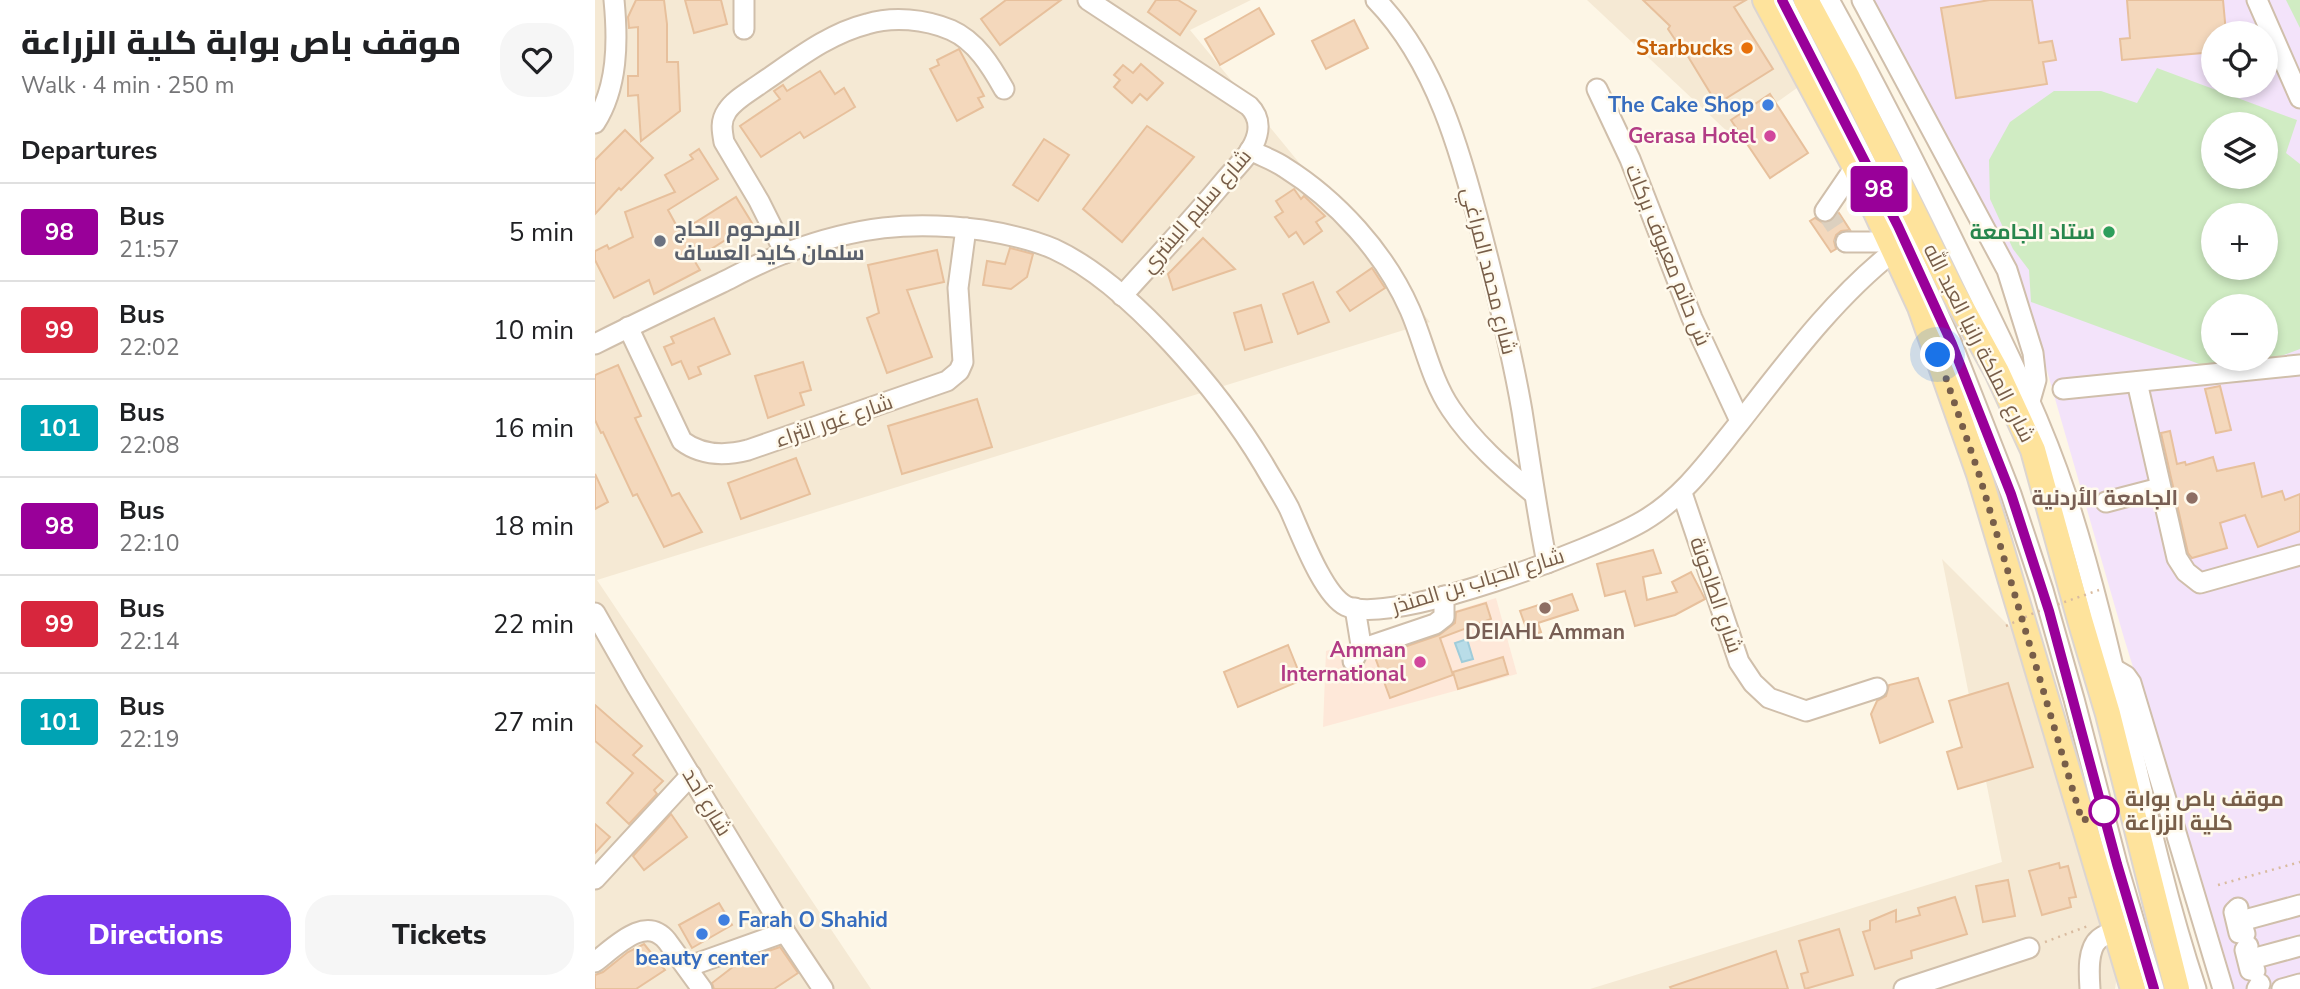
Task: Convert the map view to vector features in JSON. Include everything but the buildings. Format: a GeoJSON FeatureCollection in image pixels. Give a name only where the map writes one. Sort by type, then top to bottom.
{"type":"FeatureCollection","features":[{"type":"Feature","properties":{"kind":"main road","name":"شارع الملكة رانيا العبد الله"},"geometry":{"type":"LineString","coordinates":[[1765,0],[1854,167],[1920,307],[1979,474],[2133,989]]}},
{"type":"Feature","properties":{"kind":"main road","name":"شارع الملكة رانيا العبد الله"},"geometry":{"type":"LineString","coordinates":[[1806,0],[1877,136],[1951,288],[1997,372],[2033,450],[2108,714],[2177,989]]}},
{"type":"Feature","properties":{"kind":"street"},"geometry":{"type":"LineString","coordinates":[[595,123],[608,93],[614,70],[614,0]]}},
{"type":"Feature","properties":{"kind":"street"},"geometry":{"type":"LineString","coordinates":[[744,0],[744,29]]}},
{"type":"Feature","properties":{"kind":"street","name":"شارع سليم البشري"},"geometry":{"type":"LineString","coordinates":[[1088,0],[1249,106],[1258,125],[1257,136],[1250,150],[1206,204],[1122,296]]}},
{"type":"Feature","properties":{"kind":"street","name":"شارع محمد المراغي"},"geometry":{"type":"LineString","coordinates":[[1375,0],[1405,36],[1418,57],[1459,152],[1473,198],[1505,331],[1547,563]]}},
{"type":"Feature","properties":{"kind":"street"},"geometry":{"type":"LineString","coordinates":[[1782,0],[1898,226],[1952,344],[2011,494],[2050,614],[2117,864],[2154,989]]}},
{"type":"Feature","properties":{"kind":"street"},"geometry":{"type":"LineString","coordinates":[[1829,0],[1922,176],[2030,401],[2065,491],[2114,669],[2165,888],[2196,989]]}},
{"type":"Feature","properties":{"kind":"street"},"geometry":{"type":"LineString","coordinates":[[1862,0],[2007,270],[2033,353],[2036,380],[2030,401]]}},
{"type":"Feature","properties":{"kind":"street"},"geometry":{"type":"LineString","coordinates":[[2257,0],[2300,98]]}},
{"type":"Feature","properties":{"kind":"street"},"geometry":{"type":"LineString","coordinates":[[785,253],[759,201],[724,142],[723,120],[727,110],[737,100],[795,60],[846,30],[867,23],[897,19],[931,24],[962,36],[982,55],[1004,89]]}},
{"type":"Feature","properties":{"kind":"street","name":"ش حاتم معيوف بركات"},"geometry":{"type":"LineString","coordinates":[[1597,89],[1630,159],[1692,318],[1740,421]]}},
{"type":"Feature","properties":{"kind":"street"},"geometry":{"type":"LineString","coordinates":[[1250,150],[1282,165],[1312,186],[1357,230],[1403,295],[1449,407],[1476,442],[1533,493]]}},
{"type":"Feature","properties":{"kind":"street"},"geometry":{"type":"LineString","coordinates":[[1825,211],[1854,167]]}},
{"type":"Feature","properties":{"kind":"street"},"geometry":{"type":"LineString","coordinates":[[595,344],[785,253],[822,241],[905,224],[1004,233],[1035,242],[1090,270],[1122,296],[1154,326],[1208,387],[1258,457],[1286,503],[1322,579],[1334,597],[1345,606],[1355,608],[1357,653],[1435,624],[1444,617],[1444,596]]}},
{"type":"Feature","properties":{"kind":"street","name":"شارع غور الثراء"},"geometry":{"type":"LineString","coordinates":[[628,327],[682,441],[692,449],[733,454],[947,381],[959,371],[963,355],[958,288],[966,228]]}},
{"type":"Feature","properties":{"kind":"street"},"geometry":{"type":"LineString","coordinates":[[1846,242],[1892,247]]}},
{"type":"Feature","properties":{"kind":"street","name":"شارع الحباب بن المنذر"},"geometry":{"type":"LineString","coordinates":[[1355,608],[1385,610],[1444,596],[1547,563],[1641,522],[1682,493],[1812,332],[1892,247]]}},
{"type":"Feature","properties":{"kind":"street"},"geometry":{"type":"LineString","coordinates":[[2063,389],[2300,365]]}},
{"type":"Feature","properties":{"kind":"street"},"geometry":{"type":"LineString","coordinates":[[2137,382],[2177,558],[2186,572],[2200,583],[2300,555]]}},
{"type":"Feature","properties":{"kind":"street"},"geometry":{"type":"LineString","coordinates":[[2106,502],[2160,488]]}},
{"type":"Feature","properties":{"kind":"street","name":"شارع الطاحونة"},"geometry":{"type":"LineString","coordinates":[[1682,493],[1739,662],[1753,684],[1769,698],[1806,711],[1877,688]]}},
{"type":"Feature","properties":{"kind":"street","name":"شارع أحد"},"geometry":{"type":"LineString","coordinates":[[595,613],[785,932],[823,989]]}},
{"type":"Feature","properties":{"kind":"street"},"geometry":{"type":"LineString","coordinates":[[2114,669],[2126,676],[2131,683],[2223,989]]}},
{"type":"Feature","properties":{"kind":"street"},"geometry":{"type":"LineString","coordinates":[[595,878],[691,775]]}},
{"type":"Feature","properties":{"kind":"street"},"geometry":{"type":"LineString","coordinates":[[2090,989],[2089,969],[2093,947],[2113,924]]}},
{"type":"Feature","properties":{"kind":"street"},"geometry":{"type":"LineString","coordinates":[[595,962],[637,931],[661,933],[702,989]]}},
{"type":"Feature","properties":{"kind":"street"},"geometry":{"type":"LineString","coordinates":[[687,967],[785,932]]}},
{"type":"Feature","properties":{"kind":"street"},"geometry":{"type":"LineString","coordinates":[[1904,989],[2029,948]]}},
{"type":"Feature","properties":{"kind":"street"},"geometry":{"type":"LineString","coordinates":[[2282,989],[2300,985]]}},
{"type":"Feature","properties":{"kind":"street"},"geometry":{"type":"LineString","coordinates":[[2291,989],[2300,985]]}},
{"type":"Feature","properties":{"kind":"path"},"geometry":{"type":"LineString","coordinates":[[2006,626],[2036,612],[2099,590]]}},
{"type":"Feature","properties":{"kind":"path"},"geometry":{"type":"LineString","coordinates":[[2218,885],[2300,862]]}},
{"type":"Feature","properties":{"kind":"path"},"geometry":{"type":"LineString","coordinates":[[2029,948],[2113,924]]}},
{"type":"Feature","properties":{"kind":"shaded area"},"geometry":{"type":"Polygon","coordinates":[[[595,0],[1251,0],[1190,30],[1430,322],[597,580],[871,989],[595,989],[595,0]]]}},
{"type":"Feature","properties":{"kind":"shaded area"},"geometry":{"type":"Polygon","coordinates":[[[1587,0],[1774,0],[1815,75],[1731,135],[1587,0]]]}},
{"type":"Feature","properties":{"kind":"shaded area","name":"الجامعة الأردنية"},"geometry":{"type":"Polygon","coordinates":[[[1869,0],[2300,0],[2300,989],[2228,989],[2180,819],[2124,638],[2043,357],[1869,0]]]}},
{"type":"Feature","properties":{"kind":"shaded area"},"geometry":{"type":"Polygon","coordinates":[[[1942,559],[2040,657],[2125,920],[2115,989],[1590,989],[2002,862],[1942,559]]]}},
{"type":"Feature","properties":{"kind":"shaded area","name":"Amman International"},"geometry":{"type":"Polygon","coordinates":[[[1496,598],[1517,674],[1323,727],[1326,651],[1496,598]]]}},
{"type":"Feature","properties":{"kind":"green space"},"geometry":{"type":"Polygon","coordinates":[[[2286,0],[2300,0],[2300,28],[2286,0]]]}},
{"type":"Feature","properties":{"kind":"green space","name":"ستاد الجامعة"},"geometry":{"type":"Polygon","coordinates":[[[2157,68],[2201,84],[2201,98],[2238,98],[2275,112],[2201,112],[2201,189],[2278,189],[2278,113],[2297,120],[2286,153],[2300,164],[2300,349],[2278,357],[2278,294],[2201,294],[2201,365],[2031,302],[2029,270],[2013,249],[1990,199],[1989,160],[2010,122],[2054,91],[2101,91],[2137,103],[2157,68]]]}},
{"type":"Feature","properties":{"kind":"water"},"geometry":{"type":"Polygon","coordinates":[[[1467,639],[1473,659],[1462,662],[1455,643],[1467,639]]]}},
{"type":"Feature","properties":{"kind":"tunnel"},"geometry":{"type":"LineString","coordinates":[[1825,211],[1846,242]]}},
{"type":"Feature","properties":{"kind":"bus line","name":"98"},"geometry":{"type":"LineString","coordinates":[[1782,0],[1898,226],[1981,414],[2043,590],[2117,864],[2154,989]]}},
{"type":"Feature","properties":{"kind":"place","name":"Starbucks"},"geometry":{"type":"Point","coordinates":[1747,48]}},
{"type":"Feature","properties":{"kind":"place","name":"The Cake Shop"},"geometry":{"type":"Point","coordinates":[1768,105]}},
{"type":"Feature","properties":{"kind":"place","name":"Gerasa Hotel"},"geometry":{"type":"Point","coordinates":[1770,136]}},
{"type":"Feature","properties":{"kind":"place","name":"ستاد الجامعة"},"geometry":{"type":"Point","coordinates":[2109,232]}},
{"type":"Feature","properties":{"kind":"place","name":"المرحوم الحاج سلمان كايد العساف"},"geometry":{"type":"Point","coordinates":[660,241]}},
{"type":"Feature","properties":{"kind":"place","name":"الجامعة الأردنية"},"geometry":{"type":"Point","coordinates":[2192,498]}},
{"type":"Feature","properties":{"kind":"place","name":"DEIAHL Amman"},"geometry":{"type":"Point","coordinates":[1545,608]}},
{"type":"Feature","properties":{"kind":"place","name":"Amman International"},"geometry":{"type":"Point","coordinates":[1420,662]}},
{"type":"Feature","properties":{"kind":"place","name":"موقف باص بوابة كلية الزراعة"},"geometry":{"type":"Point","coordinates":[2104,811]}},
{"type":"Feature","properties":{"kind":"place","name":"Farah O Shahid"},"geometry":{"type":"Point","coordinates":[724,920]}},
{"type":"Feature","properties":{"kind":"place","name":"beauty center"},"geometry":{"type":"Point","coordinates":[702,934]}},
{"type":"Feature","properties":{"kind":"route"},"geometry":{"type":"LineString","coordinates":[[1938,355],[1979,474],[2082,821],[2104,811]]}}]}
